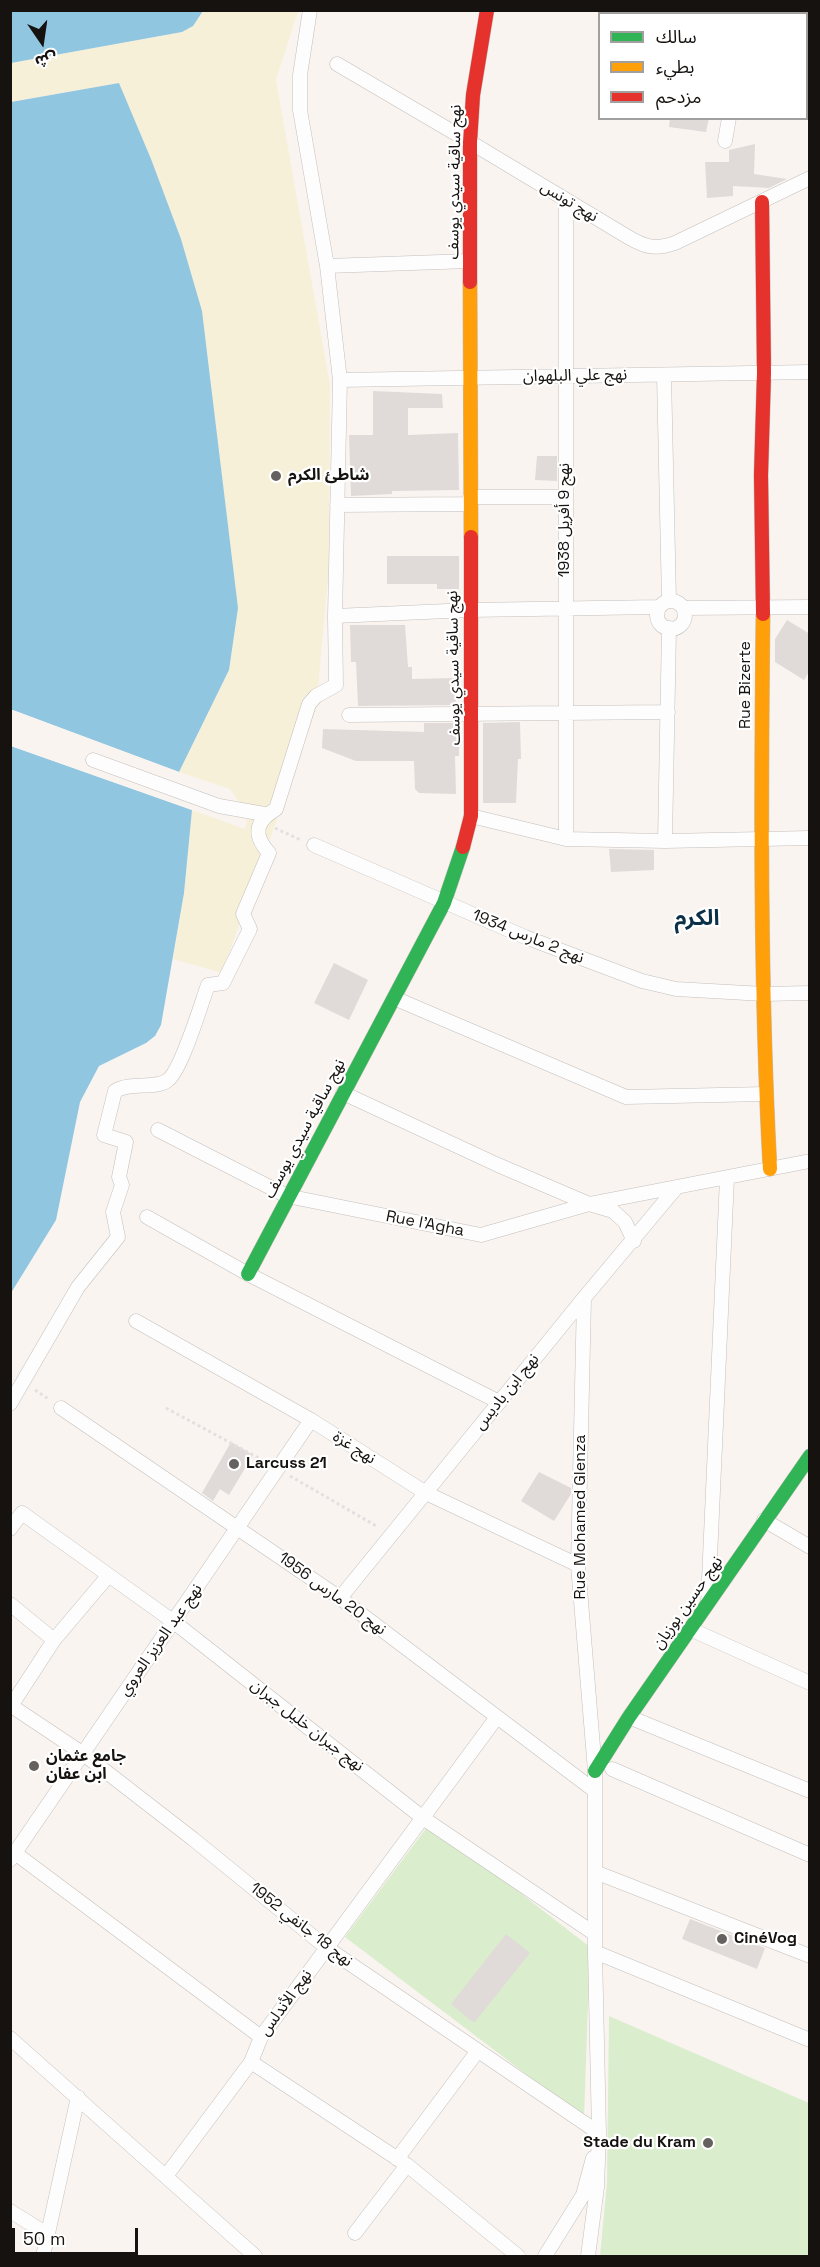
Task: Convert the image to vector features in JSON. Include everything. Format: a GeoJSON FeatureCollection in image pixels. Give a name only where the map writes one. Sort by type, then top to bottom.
{"type":"FeatureCollection","features":[{"type":"Feature","properties":{"kind":"street"},"geometry":{"type":"LineString","coordinates":[[10,1404],[78,1287],[118,1237],[112,1212],[122,1185],[119,1177],[126,1142],[104,1135],[115,1091],[124,1086],[154,1085],[169,1080],[179,1063],[208,985],[223,983],[250,929],[243,914],[269,853],[262,845],[258,834],[262,818],[276,809],[311,700],[336,685],[335,616],[340,380],[327,266],[300,110],[300,75],[310,10]]}},
{"type":"Feature","properties":{"kind":"street","name":"نهج ساقية سيدي يوسف"},"geometry":{"type":"LineString","coordinates":[[248,1274],[287,1196],[444,903],[471,816],[470,142],[473,95],[487,11]]}},
{"type":"Feature","properties":{"kind":"street","name":"نهج تونس"},"geometry":{"type":"LineString","coordinates":[[337,64],[642,245],[653,249],[675,243],[810,178]]}},
{"type":"Feature","properties":{"kind":"street"},"geometry":{"type":"LineString","coordinates":[[725,141],[729,120]]}},
{"type":"Feature","properties":{"kind":"street","name":"نهج 9 أفريل 1938"},"geometry":{"type":"LineString","coordinates":[[566,200],[566,839]]}},
{"type":"Feature","properties":{"kind":"street","name":"Rue Bizerte"},"geometry":{"type":"LineString","coordinates":[[762,201],[764,373],[761,839],[766,1095],[770,1169]]}},
{"type":"Feature","properties":{"kind":"street"},"geometry":{"type":"LineString","coordinates":[[327,266],[469,261]]}},
{"type":"Feature","properties":{"kind":"street","name":"نهج علي البلهوان"},"geometry":{"type":"LineString","coordinates":[[340,380],[810,372]]}},
{"type":"Feature","properties":{"kind":"street"},"geometry":{"type":"LineString","coordinates":[[335,616],[664,604],[677,602],[685,613],[683,623],[669,628],[663,626],[658,620],[664,604],[664,375]]}},
{"type":"Feature","properties":{"kind":"street"},"geometry":{"type":"LineString","coordinates":[[337,505],[566,497]]}},
{"type":"Feature","properties":{"kind":"street"},"geometry":{"type":"LineString","coordinates":[[683,608],[810,607]]}},
{"type":"Feature","properties":{"kind":"street"},"geometry":{"type":"LineString","coordinates":[[665,841],[669,628]]}},
{"type":"Feature","properties":{"kind":"street"},"geometry":{"type":"LineString","coordinates":[[349,715],[668,712]]}},
{"type":"Feature","properties":{"kind":"street"},"geometry":{"type":"LineString","coordinates":[[93,760],[219,806],[262,818]]}},
{"type":"Feature","properties":{"kind":"street"},"geometry":{"type":"LineString","coordinates":[[471,816],[566,839],[665,841],[810,838]]}},
{"type":"Feature","properties":{"kind":"street","name":"نهج 2 مارس 1934"},"geometry":{"type":"LineString","coordinates":[[314,845],[525,938],[660,986],[676,989],[810,993]]}},
{"type":"Feature","properties":{"kind":"street"},"geometry":{"type":"LineString","coordinates":[[394,998],[626,1096],[766,1095]]}},
{"type":"Feature","properties":{"kind":"street"},"geometry":{"type":"LineString","coordinates":[[343,1093],[458,1147],[619,1215],[634,1240]]}},
{"type":"Feature","properties":{"kind":"street","name":"Rue l'Agha"},"geometry":{"type":"LineString","coordinates":[[158,1130],[287,1196],[481,1235],[589,1204],[727,1179],[810,1161]]}},
{"type":"Feature","properties":{"kind":"street"},"geometry":{"type":"LineString","coordinates":[[708,1603],[727,1179]]}},
{"type":"Feature","properties":{"kind":"street","name":"نهج ابن باديس"},"geometry":{"type":"LineString","coordinates":[[340,1598],[676,1188]]}},
{"type":"Feature","properties":{"kind":"street"},"geometry":{"type":"LineString","coordinates":[[147,1217],[248,1274],[499,1402]]}},
{"type":"Feature","properties":{"kind":"street","name":"Rue Mohamed Glenza"},"geometry":{"type":"LineString","coordinates":[[584,1298],[578,1565],[595,1771],[595,1952],[599,2133]]}},
{"type":"Feature","properties":{"kind":"street","name":"نهج غزة"},"geometry":{"type":"LineString","coordinates":[[136,1321],[311,1420],[426,1493],[578,1565]]}},
{"type":"Feature","properties":{"kind":"street","name":"نهج 20 مارس 1956"},"geometry":{"type":"LineString","coordinates":[[61,1408],[340,1598],[595,1791]]}},
{"type":"Feature","properties":{"kind":"street","name":"نهج عبد العزيز العروي"},"geometry":{"type":"LineString","coordinates":[[13,1856],[311,1420]]}},
{"type":"Feature","properties":{"kind":"street","name":"نهج حسين بوزيان"},"geometry":{"type":"LineString","coordinates":[[595,1771],[628,1717],[810,1456]]}},
{"type":"Feature","properties":{"kind":"street","name":"نهج جبران خليل جبران"},"geometry":{"type":"LineString","coordinates":[[10,1529],[22,1513],[174,1622],[423,1818],[595,1934]]}},
{"type":"Feature","properties":{"kind":"street"},"geometry":{"type":"LineString","coordinates":[[764,1520],[810,1547]]}},
{"type":"Feature","properties":{"kind":"street"},"geometry":{"type":"LineString","coordinates":[[11,1706],[54,1640],[108,1576]]}},
{"type":"Feature","properties":{"kind":"street"},"geometry":{"type":"LineString","coordinates":[[10,1604],[54,1640]]}},
{"type":"Feature","properties":{"kind":"street"},"geometry":{"type":"LineString","coordinates":[[690,1629],[810,1683]]}},
{"type":"Feature","properties":{"kind":"street","name":"نهج 18 جانفي 1952"},"geometry":{"type":"LineString","coordinates":[[11,1706],[82,1753],[193,1839],[327,1948],[599,2133]]}},
{"type":"Feature","properties":{"kind":"street","name":"نهج الأندلس"},"geometry":{"type":"LineString","coordinates":[[166,2176],[251,2062],[261,2037],[497,1717]]}},
{"type":"Feature","properties":{"kind":"street"},"geometry":{"type":"LineString","coordinates":[[628,1717],[810,1791]]}},
{"type":"Feature","properties":{"kind":"street"},"geometry":{"type":"LineString","coordinates":[[612,1769],[810,1855]]}},
{"type":"Feature","properties":{"kind":"street"},"geometry":{"type":"LineString","coordinates":[[13,1856],[261,2037]]}},
{"type":"Feature","properties":{"kind":"street"},"geometry":{"type":"LineString","coordinates":[[595,1872],[810,1956]]}},
{"type":"Feature","properties":{"kind":"street"},"geometry":{"type":"LineString","coordinates":[[595,1952],[810,2040]]}},
{"type":"Feature","properties":{"kind":"street"},"geometry":{"type":"LineString","coordinates":[[10,2038],[255,2256]]}},
{"type":"Feature","properties":{"kind":"street"},"geometry":{"type":"LineString","coordinates":[[355,2233],[477,2052]]}},
{"type":"Feature","properties":{"kind":"street"},"geometry":{"type":"LineString","coordinates":[[251,2062],[402,2162],[518,2256]]}},
{"type":"Feature","properties":{"kind":"street"},"geometry":{"type":"LineString","coordinates":[[44,2256],[78,2097]]}},
{"type":"Feature","properties":{"kind":"street"},"geometry":{"type":"LineString","coordinates":[[545,2256],[583,2195],[599,2133]]}},
{"type":"Feature","properties":{"kind":"street"},"geometry":{"type":"LineString","coordinates":[[588,2256],[597,2187],[599,2133]]}},
{"type":"Feature","properties":{"kind":"street"},"geometry":{"type":"LineString","coordinates":[[10,2211],[47,2234]]}},
{"type":"Feature","properties":{"kind":"path"},"geometry":{"type":"LineString","coordinates":[[262,818],[314,845]]}},
{"type":"Feature","properties":{"kind":"path"},"geometry":{"type":"LineString","coordinates":[[24,1382],[61,1408]]}},
{"type":"Feature","properties":{"kind":"path"},"geometry":{"type":"LineString","coordinates":[[166,1408],[392,1535]]}},
{"type":"Feature","properties":{"kind":"green space"},"geometry":{"type":"Polygon","coordinates":[[[430,1823],[590,1947],[584,2118],[345,1937],[430,1823]]]}},
{"type":"Feature","properties":{"kind":"green space","name":"Stade du Kram"},"geometry":{"type":"Polygon","coordinates":[[[609,2016],[809,2103],[809,2256],[600,2256],[607,2183],[609,2016]]]}},
{"type":"Feature","properties":{"kind":"sand","name":"شاطئ الکرم"},"geometry":{"type":"Polygon","coordinates":[[[203,11],[298,11],[276,80],[330,385],[329,568],[316,710],[222,973],[173,959],[184,893],[192,810],[245,829],[248,815],[230,789],[179,772],[229,670],[211,381],[201,311],[181,239],[119,83],[11,102],[11,63],[182,32],[200,17],[203,11]]]}},
{"type":"Feature","properties":{"kind":"water"},"geometry":{"type":"Polygon","coordinates":[[[11,10],[203,11],[193,26],[182,32],[11,63],[11,10]]]}},
{"type":"Feature","properties":{"kind":"water"},"geometry":{"type":"Polygon","coordinates":[[[119,83],[181,239],[202,311],[238,608],[229,670],[179,772],[13,710],[11,712],[11,102],[119,83]]]}},
{"type":"Feature","properties":{"kind":"water"},"geometry":{"type":"Polygon","coordinates":[[[11,746],[192,810],[184,893],[161,1025],[155,1036],[146,1043],[99,1066],[80,1102],[56,1220],[11,1293],[11,746]]]}},
{"type":"Feature","properties":{"kind":"pier"},"geometry":{"type":"Polygon","coordinates":[[[12,710],[182,773],[178,775],[13,714],[10,715],[12,710]]]}},
{"type":"Feature","properties":{"kind":"pier"},"geometry":{"type":"Polygon","coordinates":[[[10,743],[193,807],[195,811],[11,746],[10,743]]]}},
{"type":"Feature","properties":{"kind":"building"},"geometry":{"type":"Polygon","coordinates":[[[670,120],[709,120],[706,132],[669,127],[670,120]]]}},
{"type":"Feature","properties":{"kind":"building"},"geometry":{"type":"Polygon","coordinates":[[[755,144],[754,174],[787,179],[769,188],[733,186],[733,196],[707,198],[705,162],[729,162],[729,150],[755,144]]]}},
{"type":"Feature","properties":{"kind":"building"},"geometry":{"type":"Polygon","coordinates":[[[373,391],[442,394],[443,408],[408,408],[408,435],[458,433],[459,490],[392,491],[392,494],[351,496],[349,435],[373,435],[373,391]]]}},
{"type":"Feature","properties":{"kind":"building"},"geometry":{"type":"Polygon","coordinates":[[[537,456],[557,456],[557,481],[535,480],[537,456]]]}},
{"type":"Feature","properties":{"kind":"building"},"geometry":{"type":"Polygon","coordinates":[[[387,556],[459,556],[459,589],[437,589],[437,584],[387,584],[387,556]]]}},
{"type":"Feature","properties":{"kind":"building"},"geometry":{"type":"Polygon","coordinates":[[[787,620],[810,634],[810,670],[804,680],[775,662],[775,639],[787,620]]]}},
{"type":"Feature","properties":{"kind":"building"},"geometry":{"type":"Polygon","coordinates":[[[350,625],[405,625],[408,667],[412,667],[412,679],[455,678],[456,705],[358,706],[356,662],[351,662],[350,625]]]}},
{"type":"Feature","properties":{"kind":"building"},"geometry":{"type":"Polygon","coordinates":[[[520,722],[521,759],[518,759],[516,803],[483,803],[483,723],[520,722]]]}},
{"type":"Feature","properties":{"kind":"building"},"geometry":{"type":"Polygon","coordinates":[[[424,723],[459,723],[459,756],[455,756],[456,794],[419,793],[415,789],[414,761],[356,761],[322,748],[323,729],[424,732],[424,723]]]}},
{"type":"Feature","properties":{"kind":"building"},"geometry":{"type":"Polygon","coordinates":[[[609,849],[654,850],[654,870],[611,872],[609,849]]]}},
{"type":"Feature","properties":{"kind":"building"},"geometry":{"type":"Polygon","coordinates":[[[334,963],[368,980],[349,1020],[314,1003],[334,963]]]}},
{"type":"Feature","properties":{"kind":"building","name":"Larcuss 21"},"geometry":{"type":"Polygon","coordinates":[[[231,1442],[253,1455],[229,1495],[220,1489],[213,1501],[202,1493],[231,1442]]]}},
{"type":"Feature","properties":{"kind":"building"},"geometry":{"type":"Polygon","coordinates":[[[539,1472],[571,1488],[571,1494],[554,1521],[521,1501],[539,1472]]]}},
{"type":"Feature","properties":{"kind":"building"},"geometry":{"type":"Polygon","coordinates":[[[690,1919],[765,1948],[757,1969],[682,1939],[690,1919]]]}},
{"type":"Feature","properties":{"kind":"building"},"geometry":{"type":"Polygon","coordinates":[[[506,1934],[530,1953],[474,2023],[451,2004],[506,1934]]]}},
{"type":"Feature","properties":{"kind":"traffic: fast"},"geometry":{"type":"LineString","coordinates":[[248,1274],[444,903],[463,847]]}},
{"type":"Feature","properties":{"kind":"traffic: fast"},"geometry":{"type":"LineString","coordinates":[[595,1771],[629,1717],[810,1456]]}},
{"type":"Feature","properties":{"kind":"traffic: slow"},"geometry":{"type":"LineString","coordinates":[[470,282],[471,537]]}},
{"type":"Feature","properties":{"kind":"traffic: slow"},"geometry":{"type":"LineString","coordinates":[[763,614],[763,961],[770,1169]]}},
{"type":"Feature","properties":{"kind":"traffic: jam"},"geometry":{"type":"LineString","coordinates":[[470,282],[470,142],[473,95],[487,10]]}},
{"type":"Feature","properties":{"kind":"traffic: jam"},"geometry":{"type":"LineString","coordinates":[[762,202],[763,614]]}},
{"type":"Feature","properties":{"kind":"traffic: jam"},"geometry":{"type":"LineString","coordinates":[[463,847],[471,816],[471,537]]}},
{"type":"Feature","properties":{"kind":"place","name":"شاطئ الکرم"},"geometry":{"type":"Point","coordinates":[276,476]}},
{"type":"Feature","properties":{"kind":"place","name":"Larcuss 21"},"geometry":{"type":"Point","coordinates":[234,1464]}},
{"type":"Feature","properties":{"kind":"place","name":"جامع عثمان ابن عفان"},"geometry":{"type":"Point","coordinates":[34,1766]}},
{"type":"Feature","properties":{"kind":"place","name":"CinéVog"},"geometry":{"type":"Point","coordinates":[722,1939]}},
{"type":"Feature","properties":{"kind":"place","name":"Stade du Kram"},"geometry":{"type":"Point","coordinates":[708,2143]}},
{"type":"Feature","properties":{"kind":"district","name":"الكرم"},"geometry":{"type":"Point","coordinates":[697,919]}}]}
